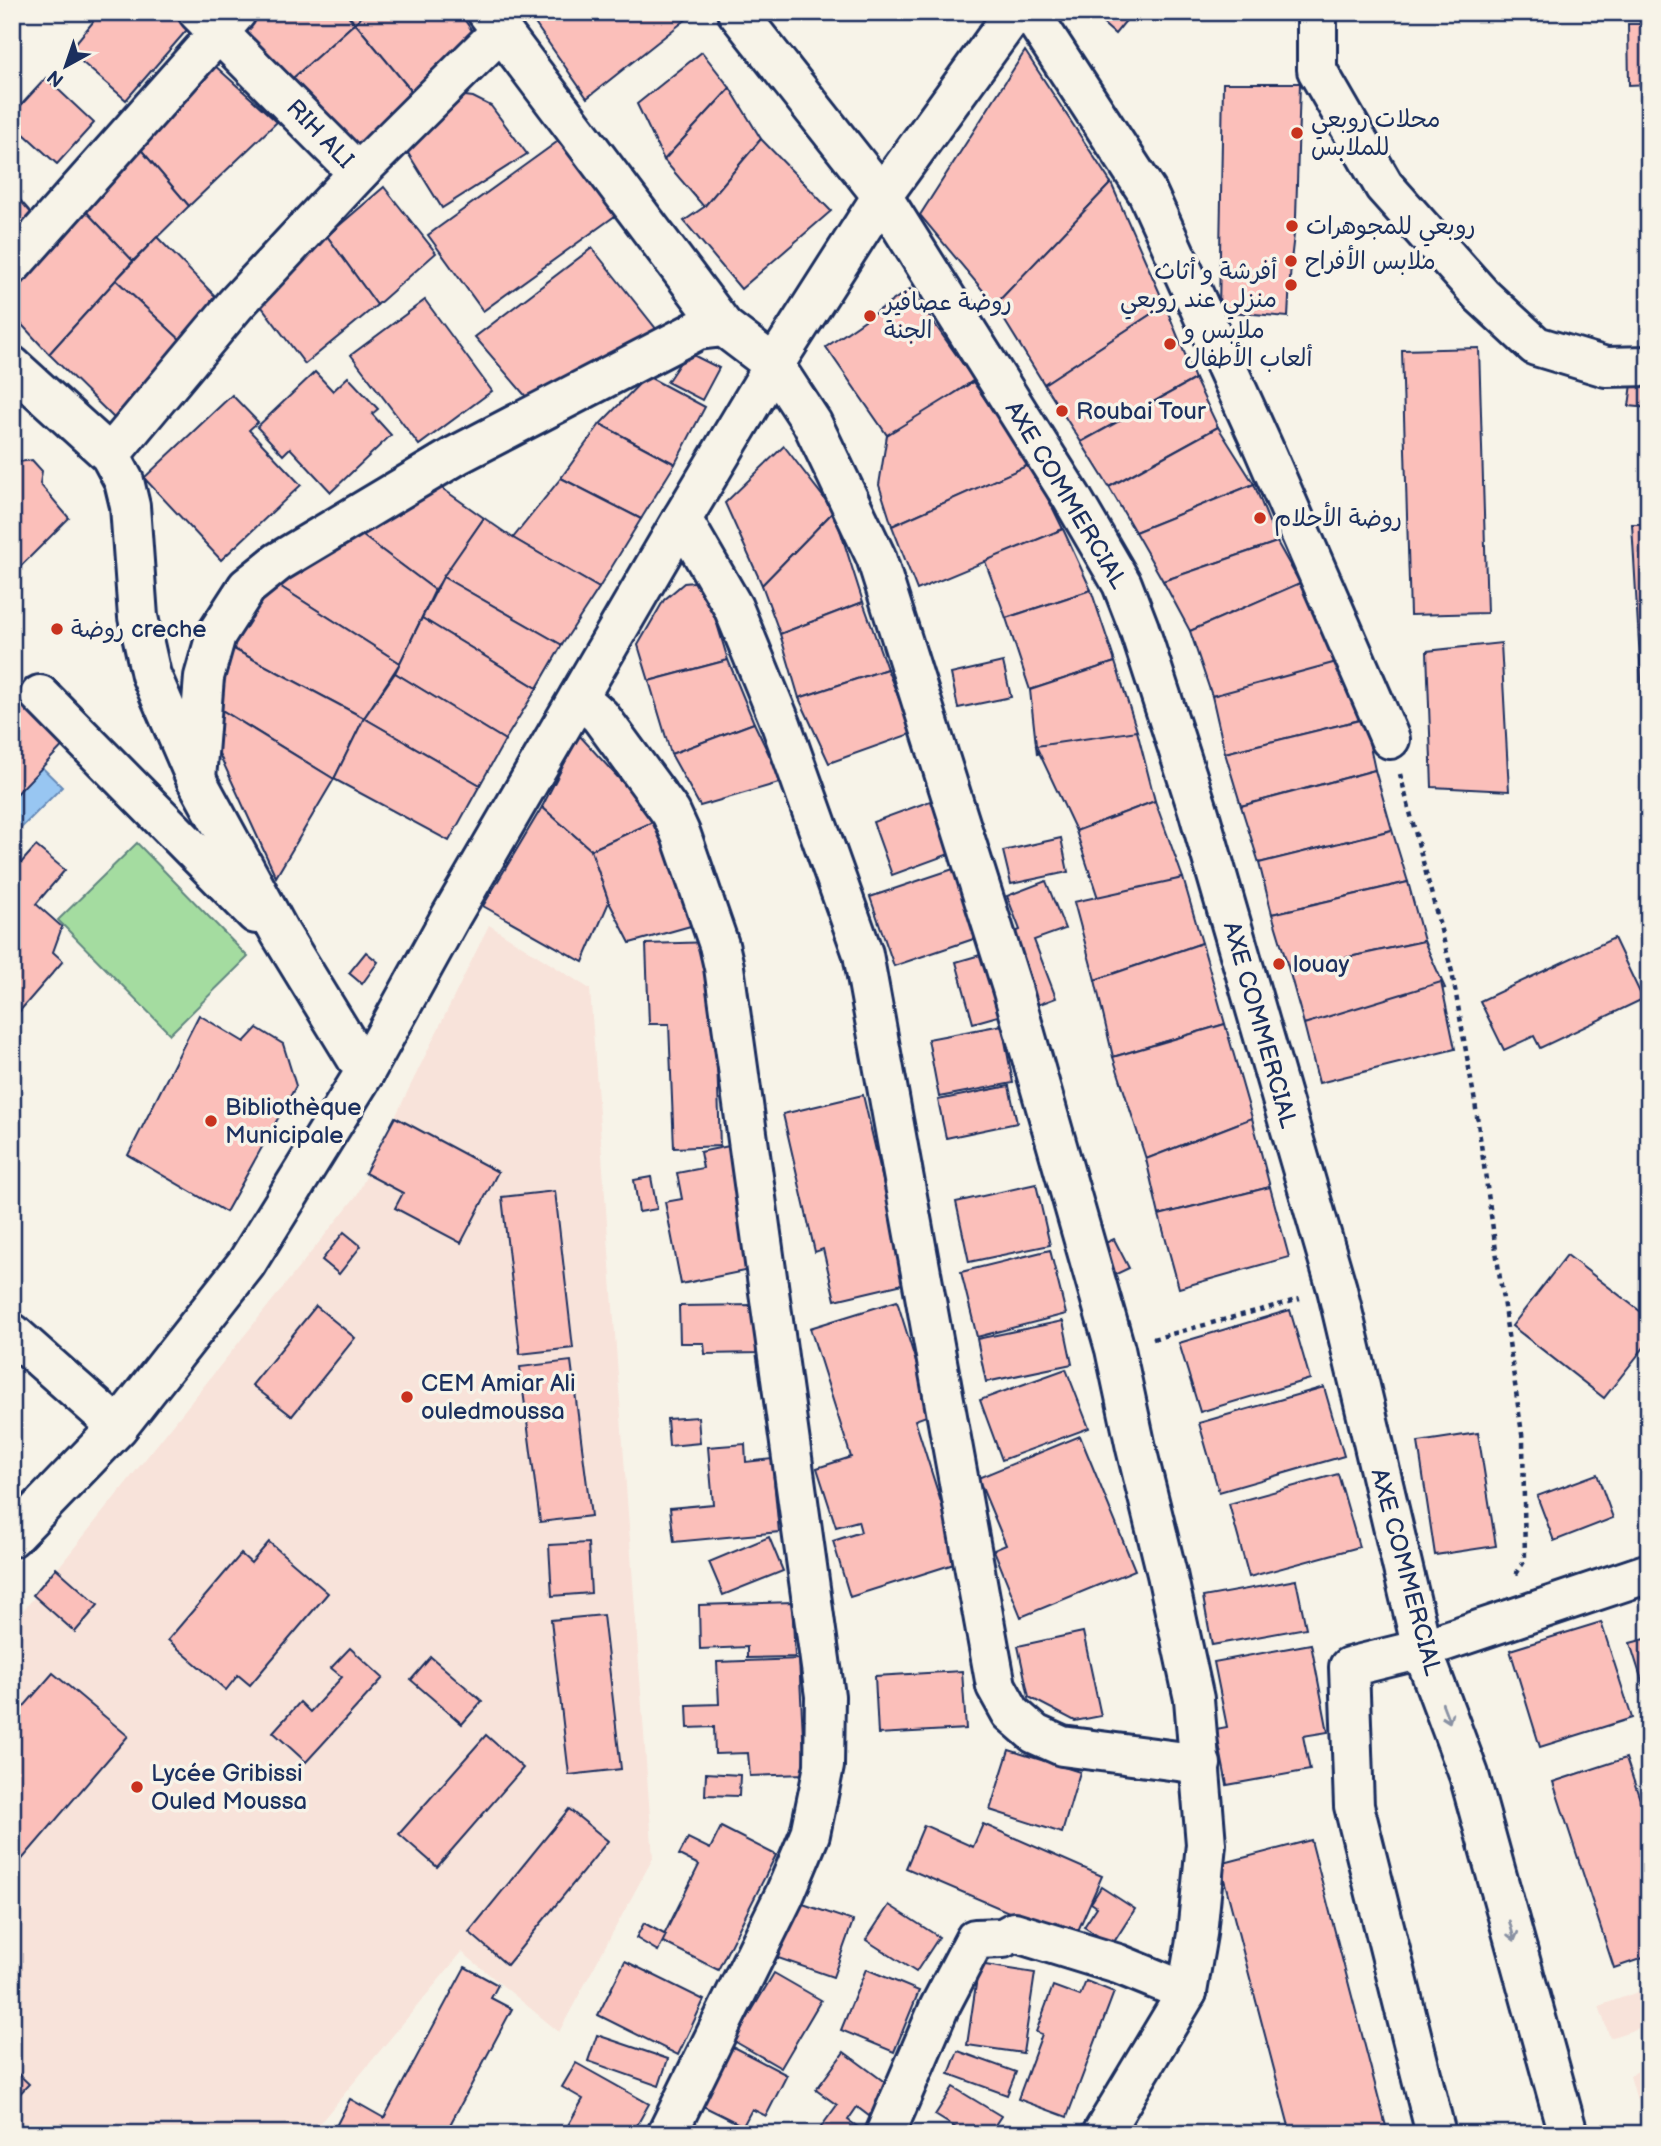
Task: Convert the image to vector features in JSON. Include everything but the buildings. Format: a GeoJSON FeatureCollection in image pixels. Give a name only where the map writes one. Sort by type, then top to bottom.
{"type":"FeatureCollection","features":[{"type":"Feature","properties":{"kind":"street","name":"AXE COMMERCIAL"},"geometry":{"type":"LineString","coordinates":[[737,12],[882,197],[1064,486],[1122,584],[1199,813],[1337,1289],[1422,1649],[1469,1775],[1568,2134]]}},
{"type":"Feature","properties":{"kind":"street"},"geometry":{"type":"LineString","coordinates":[[12,1537],[118,1427],[246,1264],[365,1072],[451,916],[774,365],[882,197],[1015,12]]}},
{"type":"Feature","properties":{"kind":"street"},"geometry":{"type":"LineString","coordinates":[[1030,12],[1147,192],[1263,447],[1390,738]]}},
{"type":"Feature","properties":{"kind":"street"},"geometry":{"type":"LineString","coordinates":[[1317,12],[1317,70],[1384,186],[1482,296],[1536,346],[1606,367],[1649,366]]}},
{"type":"Feature","properties":{"kind":"street"},"geometry":{"type":"LineString","coordinates":[[12,265],[218,18]]}},
{"type":"Feature","properties":{"kind":"street","name":"RIH ALI"},"geometry":{"type":"LineString","coordinates":[[218,18],[358,173],[494,22]]}},
{"type":"Feature","properties":{"kind":"street"},"geometry":{"type":"LineString","coordinates":[[494,22],[724,327],[774,365],[812,423],[876,557],[1012,988],[1115,1349],[1194,1699],[1201,1765],[1206,1844],[1197,1934],[1187,1992],[1102,2134]]}},
{"type":"Feature","properties":{"kind":"street"},"geometry":{"type":"LineString","coordinates":[[110,455],[236,305],[363,168]]}},
{"type":"Feature","properties":{"kind":"street"},"geometry":{"type":"LineString","coordinates":[[196,779],[204,677],[216,635],[247,587],[278,562],[457,455],[698,330],[724,327]]}},
{"type":"Feature","properties":{"kind":"street"},"geometry":{"type":"LineString","coordinates":[[12,366],[110,455],[124,481],[130,506],[138,617],[151,675],[196,779],[280,933],[365,1072]]}},
{"type":"Feature","properties":{"kind":"street"},"geometry":{"type":"LineString","coordinates":[[682,519],[738,619],[781,724],[863,954],[996,1686],[1011,1713],[1034,1734],[1062,1746],[1201,1765]]}},
{"type":"Feature","properties":{"kind":"street"},"geometry":{"type":"LineString","coordinates":[[40,695],[249,908],[280,933]]}},
{"type":"Feature","properties":{"kind":"street"},"geometry":{"type":"LineString","coordinates":[[579,696],[600,716],[671,813],[719,945],[825,1696],[824,1766],[810,1834],[784,1896],[667,2134]]}},
{"type":"Feature","properties":{"kind":"street"},"geometry":{"type":"LineString","coordinates":[[12,1333],[118,1427]]}},
{"type":"Feature","properties":{"kind":"street"},"geometry":{"type":"LineString","coordinates":[[1436,2134],[1354,1806],[1349,1667],[1422,1649],[1649,1573]]}},
{"type":"Feature","properties":{"kind":"street"},"geometry":{"type":"LineString","coordinates":[[885,2134],[939,2008],[975,1939],[1003,1938],[1014,1932],[1118,1964],[1187,1992]]}},
{"type":"Feature","properties":{"kind":"path"},"geometry":{"type":"LineString","coordinates":[[1390,738],[1454,985],[1475,1102],[1523,1441],[1525,1560],[1484,1628]]}},
{"type":"Feature","properties":{"kind":"path"},"geometry":{"type":"LineString","coordinates":[[1115,1349],[1337,1289]]}},
{"type":"Feature","properties":{"kind":"shaded area","name":"CEM Amiar Ali ouledmoussa"},"geometry":{"type":"Polygon","coordinates":[[[489,925],[590,989],[653,1858],[559,2032],[462,1952],[311,2134],[12,2134],[12,1622],[357,1195],[489,925]]]}},
{"type":"Feature","properties":{"kind":"shaded area"},"geometry":{"type":"Polygon","coordinates":[[[1649,1988],[1649,2036],[1645,2026],[1610,2038],[1599,2006],[1649,1988]]]}},
{"type":"Feature","properties":{"kind":"shaded area"},"geometry":{"type":"Polygon","coordinates":[[[1649,2064],[1649,2107],[1636,2097],[1630,2076],[1649,2064]]]}},
{"type":"Feature","properties":{"kind":"green space"},"geometry":{"type":"Polygon","coordinates":[[[137,843],[248,957],[170,1034],[58,920],[137,843]]]}},
{"type":"Feature","properties":{"kind":"water"},"geometry":{"type":"Polygon","coordinates":[[[12,738],[62,787],[12,837],[12,738]]]}},
{"type":"Feature","properties":{"kind":"place","name":"محلات روبعي للملابس"},"geometry":{"type":"Point","coordinates":[1297,133]}},
{"type":"Feature","properties":{"kind":"place","name":"روبعي للمجوهرات"},"geometry":{"type":"Point","coordinates":[1292,226]}},
{"type":"Feature","properties":{"kind":"place","name":"ملابس الأفراح"},"geometry":{"type":"Point","coordinates":[1291,261]}},
{"type":"Feature","properties":{"kind":"place","name":"أفرشة و أثاث منزلي عند روبعي"},"geometry":{"type":"Point","coordinates":[1291,285]}},
{"type":"Feature","properties":{"kind":"place","name":"روضة عصافير الجنة"},"geometry":{"type":"Point","coordinates":[870,316]}},
{"type":"Feature","properties":{"kind":"place","name":"ملابس و ألعاب الأطفال"},"geometry":{"type":"Point","coordinates":[1170,344]}},
{"type":"Feature","properties":{"kind":"place","name":"Roubai Tour"},"geometry":{"type":"Point","coordinates":[1062,411]}},
{"type":"Feature","properties":{"kind":"place","name":"روضة الأحلام"},"geometry":{"type":"Point","coordinates":[1260,518]}},
{"type":"Feature","properties":{"kind":"place","name":"روضة creche"},"geometry":{"type":"Point","coordinates":[57,629]}},
{"type":"Feature","properties":{"kind":"place","name":"louay"},"geometry":{"type":"Point","coordinates":[1279,964]}},
{"type":"Feature","properties":{"kind":"place","name":"Bibliothèque Municipale"},"geometry":{"type":"Point","coordinates":[211,1121]}},
{"type":"Feature","properties":{"kind":"place","name":"CEM Amiar Ali ouledmoussa"},"geometry":{"type":"Point","coordinates":[407,1397]}},
{"type":"Feature","properties":{"kind":"place","name":"Lycée Gribissi Ouled Moussa"},"geometry":{"type":"Point","coordinates":[137,1787]}}]}
